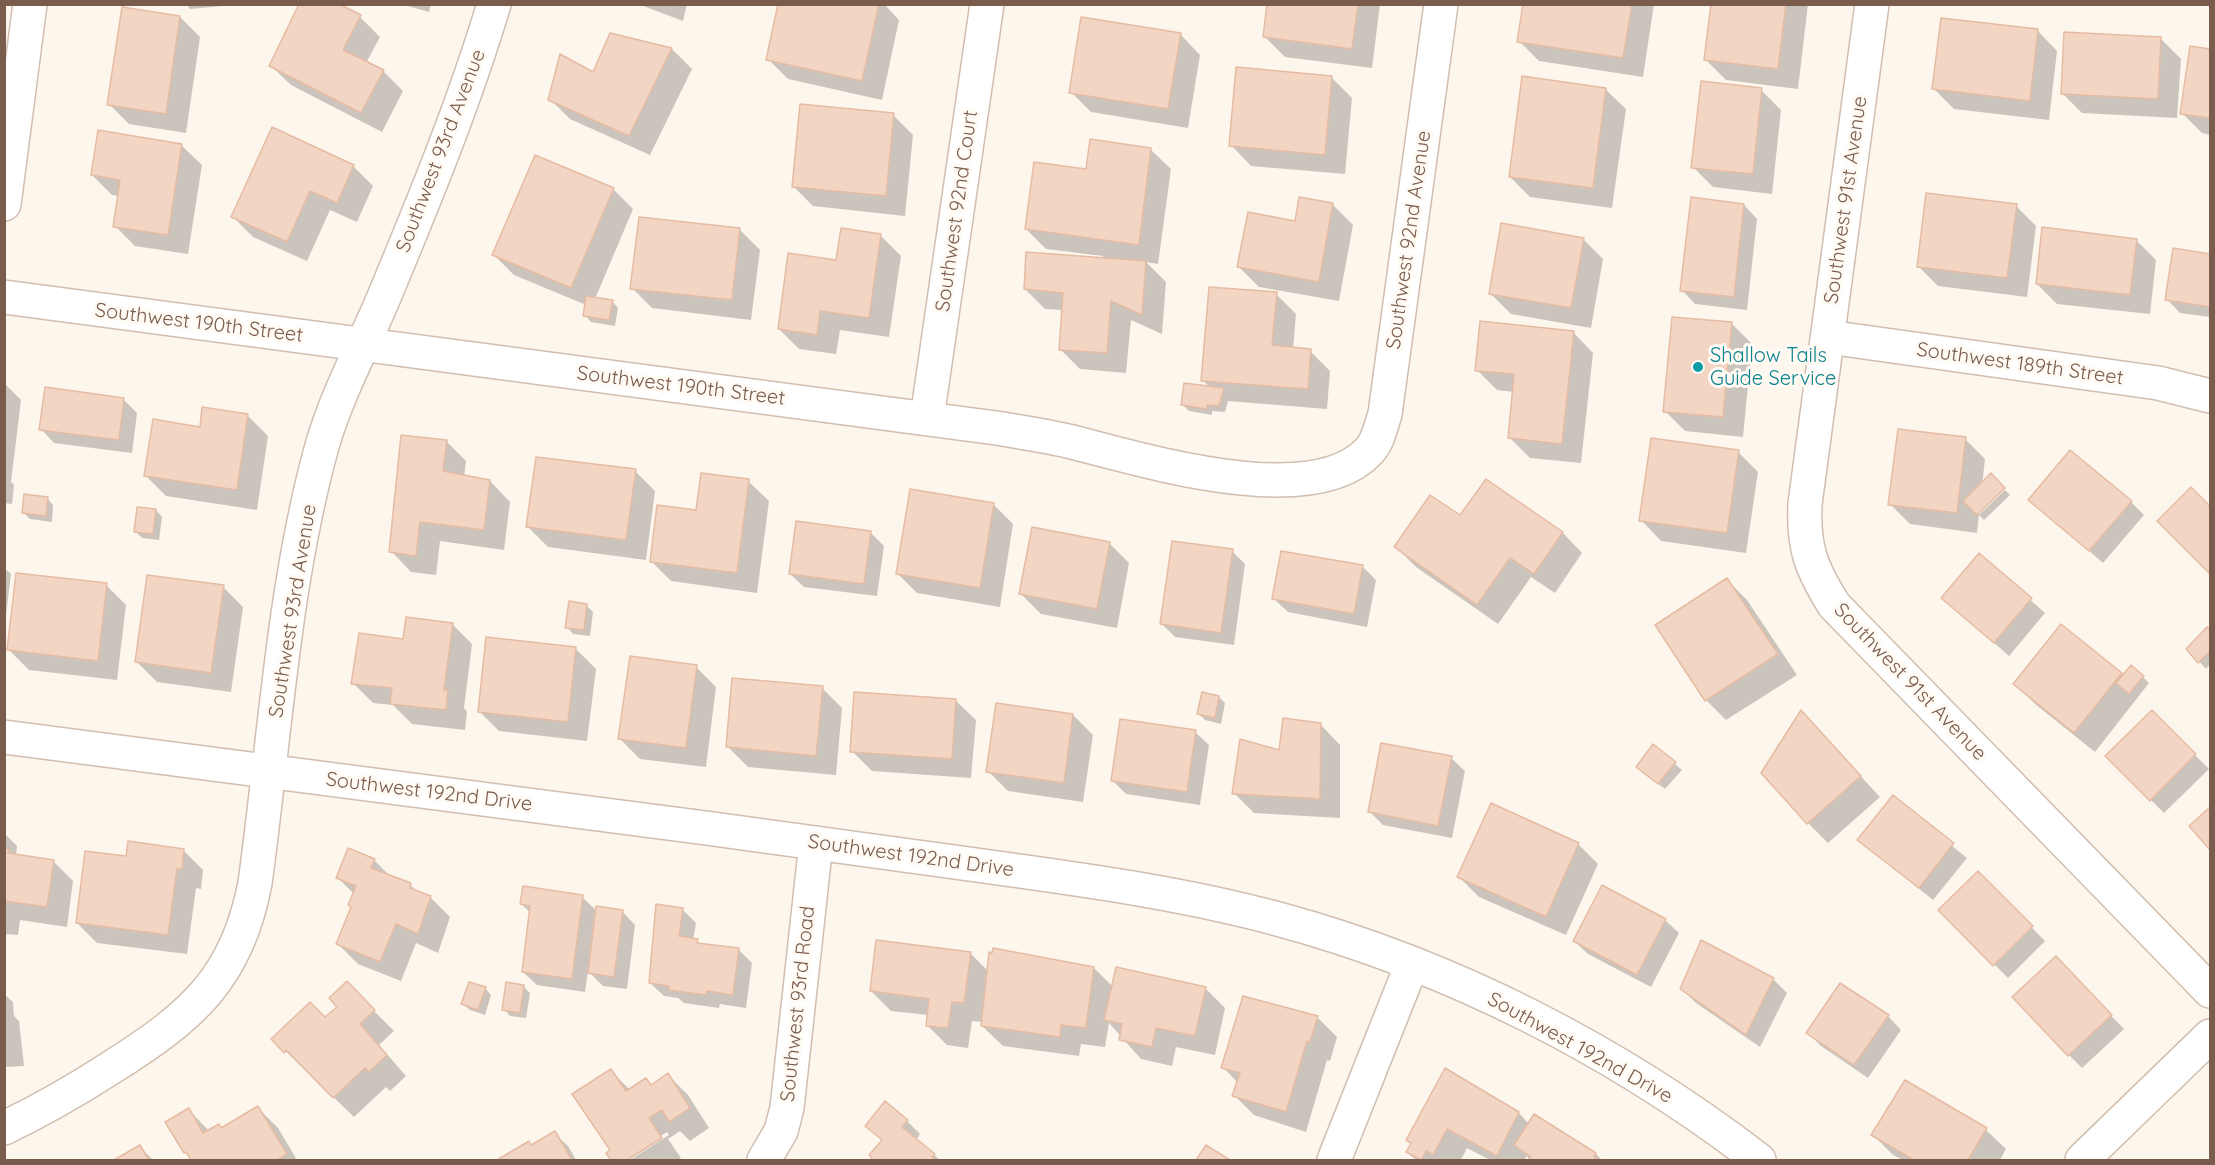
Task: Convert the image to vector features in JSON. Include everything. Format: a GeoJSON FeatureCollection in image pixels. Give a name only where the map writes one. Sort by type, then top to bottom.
{"type":"FeatureCollection","features":[{"type":"Feature","properties":{"kind":"street"},"geometry":{"type":"LineString","coordinates":[[4,204],[30,4]]}},
{"type":"Feature","properties":{"kind":"street","name":"Southwest 93rd Avenue"},"geometry":{"type":"LineString","coordinates":[[4,1128],[58,1100],[173,1027],[205,997],[241,938],[250,909],[290,616],[312,487],[336,404],[364,344],[457,116],[494,4]]}},
{"type":"Feature","properties":{"kind":"street","name":"Southwest 92nd Court"},"geometry":{"type":"LineString","coordinates":[[927,418],[987,4]]}},
{"type":"Feature","properties":{"kind":"street","name":"Southwest 92nd Avenue"},"geometry":{"type":"LineString","coordinates":[[1353,464],[1370,450],[1385,414],[1442,4]]}},
{"type":"Feature","properties":{"kind":"street","name":"Southwest 91st Avenue"},"geometry":{"type":"LineString","coordinates":[[1872,4],[1805,504],[1806,549],[1814,573],[1834,605],[2211,991]]}},
{"type":"Feature","properties":{"kind":"street","name":"Southwest 190th Street"},"geometry":{"type":"LineString","coordinates":[[4,297],[927,418],[1038,435],[1149,462],[1238,477],[1301,480],[1330,474],[1353,464]]}},
{"type":"Feature","properties":{"kind":"street","name":"Southwest 189th Street"},"geometry":{"type":"LineString","coordinates":[[1828,338],[2158,383],[2211,396]]}},
{"type":"Feature","properties":{"kind":"street","name":"Southwest 192nd Drive"},"geometry":{"type":"LineString","coordinates":[[4,737],[816,843],[1185,896],[1281,920],[1412,964],[1533,1018],[1616,1063],[1713,1125],[1759,1161]]}},
{"type":"Feature","properties":{"kind":"street","name":"Southwest 93rd Road"},"geometry":{"type":"LineString","coordinates":[[764,1161],[781,1131],[787,1108],[816,843]]}},
{"type":"Feature","properties":{"kind":"street"},"geometry":{"type":"LineString","coordinates":[[1334,1161],[1412,964]]}},
{"type":"Feature","properties":{"kind":"street"},"geometry":{"type":"LineString","coordinates":[[2082,1161],[2211,1036]]}},
{"type":"Feature","properties":{"kind":"building"},"geometry":{"type":"Polygon","coordinates":[[[299,4],[339,4],[361,15],[343,50],[384,70],[361,113],[269,66],[299,4]]]}},
{"type":"Feature","properties":{"kind":"building"},"geometry":{"type":"Polygon","coordinates":[[[778,4],[879,4],[862,81],[766,60],[778,4]]]}},
{"type":"Feature","properties":{"kind":"building"},"geometry":{"type":"Polygon","coordinates":[[[1267,4],[1358,4],[1352,49],[1263,37],[1267,4]]]}},
{"type":"Feature","properties":{"kind":"building"},"geometry":{"type":"Polygon","coordinates":[[[1523,4],[1632,4],[1623,58],[1517,42],[1523,4]]]}},
{"type":"Feature","properties":{"kind":"building"},"geometry":{"type":"Polygon","coordinates":[[[1711,4],[1786,4],[1778,69],[1704,60],[1711,4]]]}},
{"type":"Feature","properties":{"kind":"building"},"geometry":{"type":"Polygon","coordinates":[[[122,7],[180,16],[166,114],[107,105],[122,7]]]}},
{"type":"Feature","properties":{"kind":"building"},"geometry":{"type":"Polygon","coordinates":[[[1081,17],[1181,33],[1168,109],[1069,93],[1081,17]]]}},
{"type":"Feature","properties":{"kind":"building"},"geometry":{"type":"Polygon","coordinates":[[[1941,18],[2038,29],[2030,101],[1932,89],[1941,18]]]}},
{"type":"Feature","properties":{"kind":"building"},"geometry":{"type":"Polygon","coordinates":[[[2064,32],[2161,37],[2158,99],[2061,94],[2064,32]]]}},
{"type":"Feature","properties":{"kind":"building"},"geometry":{"type":"Polygon","coordinates":[[[610,33],[672,48],[629,136],[548,100],[560,54],[593,72],[610,33]]]}},
{"type":"Feature","properties":{"kind":"building"},"geometry":{"type":"Polygon","coordinates":[[[2190,46],[2210,49],[2210,118],[2180,114],[2190,46]]]}},
{"type":"Feature","properties":{"kind":"building"},"geometry":{"type":"Polygon","coordinates":[[[1236,67],[1332,76],[1325,155],[1229,146],[1236,67]]]}},
{"type":"Feature","properties":{"kind":"building"},"geometry":{"type":"Polygon","coordinates":[[[1522,76],[1606,88],[1593,188],[1509,177],[1522,76]]]}},
{"type":"Feature","properties":{"kind":"building"},"geometry":{"type":"Polygon","coordinates":[[[1701,81],[1762,88],[1753,174],[1691,168],[1701,81]]]}},
{"type":"Feature","properties":{"kind":"building"},"geometry":{"type":"Polygon","coordinates":[[[800,104],[894,113],[886,196],[792,187],[800,104]]]}},
{"type":"Feature","properties":{"kind":"building"},"geometry":{"type":"Polygon","coordinates":[[[272,127],[354,165],[337,203],[310,191],[287,242],[231,217],[272,127]]]}},
{"type":"Feature","properties":{"kind":"building"},"geometry":{"type":"Polygon","coordinates":[[[98,130],[182,144],[168,235],[113,227],[120,180],[91,175],[98,130]]]}},
{"type":"Feature","properties":{"kind":"building"},"geometry":{"type":"Polygon","coordinates":[[[1090,139],[1151,148],[1139,245],[1025,229],[1034,162],[1086,169],[1090,139]]]}},
{"type":"Feature","properties":{"kind":"building"},"geometry":{"type":"Polygon","coordinates":[[[535,155],[614,188],[571,288],[492,255],[535,155]]]}},
{"type":"Feature","properties":{"kind":"building"},"geometry":{"type":"Polygon","coordinates":[[[1926,193],[2017,204],[2007,278],[1917,267],[1926,193]]]}},
{"type":"Feature","properties":{"kind":"building"},"geometry":{"type":"Polygon","coordinates":[[[1299,197],[1333,203],[1319,282],[1237,267],[1248,212],[1295,221],[1299,197]]]}},
{"type":"Feature","properties":{"kind":"building"},"geometry":{"type":"Polygon","coordinates":[[[1691,197],[1744,204],[1734,297],[1680,291],[1691,197]]]}},
{"type":"Feature","properties":{"kind":"building"},"geometry":{"type":"Polygon","coordinates":[[[639,217],[740,228],[732,300],[630,289],[639,217]]]}},
{"type":"Feature","properties":{"kind":"building"},"geometry":{"type":"Polygon","coordinates":[[[1501,223],[1584,238],[1571,308],[1489,294],[1501,223]]]}},
{"type":"Feature","properties":{"kind":"building"},"geometry":{"type":"Polygon","coordinates":[[[2042,227],[2137,239],[2130,295],[2036,284],[2042,227]]]}},
{"type":"Feature","properties":{"kind":"building"},"geometry":{"type":"Polygon","coordinates":[[[841,228],[881,234],[869,318],[820,311],[817,335],[778,329],[788,253],[836,260],[841,228]]]}},
{"type":"Feature","properties":{"kind":"building"},"geometry":{"type":"Polygon","coordinates":[[[2173,248],[2210,254],[2210,307],[2165,300],[2173,248]]]}},
{"type":"Feature","properties":{"kind":"building"},"geometry":{"type":"Polygon","coordinates":[[[1026,252],[1146,261],[1142,315],[1111,301],[1107,353],[1059,350],[1063,293],[1024,289],[1026,252]]]}},
{"type":"Feature","properties":{"kind":"building"},"geometry":{"type":"Polygon","coordinates":[[[1209,287],[1277,292],[1272,345],[1311,349],[1308,389],[1201,381],[1209,287]]]}},
{"type":"Feature","properties":{"kind":"building"},"geometry":{"type":"Polygon","coordinates":[[[586,296],[613,300],[609,320],[583,316],[586,296]]]}},
{"type":"Feature","properties":{"kind":"building","name":"Shallow Tails Guide Service"},"geometry":{"type":"Polygon","coordinates":[[[1672,317],[1732,322],[1723,417],[1663,412],[1672,317]]]}},
{"type":"Feature","properties":{"kind":"building"},"geometry":{"type":"Polygon","coordinates":[[[1480,321],[1574,331],[1562,444],[1508,438],[1514,374],[1475,371],[1480,321]]]}},
{"type":"Feature","properties":{"kind":"building"},"geometry":{"type":"Polygon","coordinates":[[[1184,383],[1224,388],[1219,406],[1207,405],[1207,409],[1181,405],[1184,383]]]}},
{"type":"Feature","properties":{"kind":"building"},"geometry":{"type":"Polygon","coordinates":[[[45,387],[124,398],[119,440],[39,430],[45,387]]]}},
{"type":"Feature","properties":{"kind":"building"},"geometry":{"type":"Polygon","coordinates":[[[202,407],[248,414],[237,490],[144,476],[153,419],[200,427],[202,407]]]}},
{"type":"Feature","properties":{"kind":"building"},"geometry":{"type":"Polygon","coordinates":[[[1898,429],[1966,437],[1957,513],[1888,505],[1898,429]]]}},
{"type":"Feature","properties":{"kind":"building"},"geometry":{"type":"Polygon","coordinates":[[[401,435],[447,440],[443,471],[490,480],[484,530],[420,522],[416,556],[389,552],[401,435]]]}},
{"type":"Feature","properties":{"kind":"building"},"geometry":{"type":"Polygon","coordinates":[[[1651,438],[1739,450],[1727,533],[1639,521],[1651,438]]]}},
{"type":"Feature","properties":{"kind":"building"},"geometry":{"type":"Polygon","coordinates":[[[2070,450],[2132,501],[2089,551],[2028,500],[2070,450]]]}},
{"type":"Feature","properties":{"kind":"building"},"geometry":{"type":"Polygon","coordinates":[[[536,457],[636,469],[626,540],[526,527],[536,457]]]}},
{"type":"Feature","properties":{"kind":"building"},"geometry":{"type":"Polygon","coordinates":[[[701,473],[749,479],[737,573],[650,562],[657,505],[696,510],[701,473]]]}},
{"type":"Feature","properties":{"kind":"building"},"geometry":{"type":"Polygon","coordinates":[[[1991,473],[2005,488],[1977,515],[1963,501],[1991,473]]]}},
{"type":"Feature","properties":{"kind":"building"},"geometry":{"type":"Polygon","coordinates":[[[1486,479],[1563,532],[1534,574],[1510,558],[1477,605],[1394,547],[1430,495],[1460,515],[1486,479]]]}},
{"type":"Feature","properties":{"kind":"building"},"geometry":{"type":"Polygon","coordinates":[[[2191,487],[2210,506],[2210,574],[2157,521],[2191,487]]]}},
{"type":"Feature","properties":{"kind":"building"},"geometry":{"type":"Polygon","coordinates":[[[910,489],[994,503],[980,588],[896,574],[910,489]]]}},
{"type":"Feature","properties":{"kind":"building"},"geometry":{"type":"Polygon","coordinates":[[[24,494],[48,497],[46,516],[22,513],[24,494]]]}},
{"type":"Feature","properties":{"kind":"building"},"geometry":{"type":"Polygon","coordinates":[[[137,507],[156,509],[153,534],[134,532],[137,507]]]}},
{"type":"Feature","properties":{"kind":"building"},"geometry":{"type":"Polygon","coordinates":[[[796,521],[871,531],[864,584],[789,574],[796,521]]]}},
{"type":"Feature","properties":{"kind":"building"},"geometry":{"type":"Polygon","coordinates":[[[1032,527],[1110,542],[1097,609],[1019,594],[1032,527]]]}},
{"type":"Feature","properties":{"kind":"building"},"geometry":{"type":"Polygon","coordinates":[[[1172,541],[1233,549],[1221,633],[1160,624],[1172,541]]]}},
{"type":"Feature","properties":{"kind":"building"},"geometry":{"type":"Polygon","coordinates":[[[1281,551],[1363,565],[1354,614],[1272,599],[1281,551]]]}},
{"type":"Feature","properties":{"kind":"building"},"geometry":{"type":"Polygon","coordinates":[[[1979,553],[2032,598],[1994,643],[1941,598],[1979,553]]]}},
{"type":"Feature","properties":{"kind":"building"},"geometry":{"type":"Polygon","coordinates":[[[16,573],[107,583],[98,661],[7,650],[16,573]]]}},
{"type":"Feature","properties":{"kind":"building"},"geometry":{"type":"Polygon","coordinates":[[[147,575],[224,585],[211,673],[135,662],[147,575]]]}},
{"type":"Feature","properties":{"kind":"building"},"geometry":{"type":"Polygon","coordinates":[[[1727,578],[1778,654],[1705,701],[1655,625],[1727,578]]]}},
{"type":"Feature","properties":{"kind":"building"},"geometry":{"type":"Polygon","coordinates":[[[569,601],[587,604],[584,630],[565,628],[569,601]]]}},
{"type":"Feature","properties":{"kind":"building"},"geometry":{"type":"Polygon","coordinates":[[[406,617],[453,623],[444,690],[448,690],[446,710],[390,704],[392,688],[351,684],[359,633],[403,639],[406,617]]]}},
{"type":"Feature","properties":{"kind":"building"},"geometry":{"type":"Polygon","coordinates":[[[2061,624],[2122,673],[2074,733],[2013,684],[2061,624]]]}},
{"type":"Feature","properties":{"kind":"building"},"geometry":{"type":"Polygon","coordinates":[[[2207,627],[2210,630],[2210,651],[2198,663],[2186,649],[2207,627]]]}},
{"type":"Feature","properties":{"kind":"building"},"geometry":{"type":"Polygon","coordinates":[[[486,637],[576,647],[568,722],[478,712],[486,637]]]}},
{"type":"Feature","properties":{"kind":"building"},"geometry":{"type":"Polygon","coordinates":[[[630,656],[697,665],[686,748],[618,739],[630,656]]]}},
{"type":"Feature","properties":{"kind":"building"},"geometry":{"type":"Polygon","coordinates":[[[2131,665],[2144,676],[2129,694],[2116,683],[2131,665]]]}},
{"type":"Feature","properties":{"kind":"building"},"geometry":{"type":"Polygon","coordinates":[[[732,678],[823,686],[816,756],[726,747],[732,678]]]}},
{"type":"Feature","properties":{"kind":"building"},"geometry":{"type":"Polygon","coordinates":[[[854,692],[956,699],[952,759],[850,752],[854,692]]]}},
{"type":"Feature","properties":{"kind":"building"},"geometry":{"type":"Polygon","coordinates":[[[1202,692],[1219,696],[1215,718],[1197,714],[1202,692]]]}},
{"type":"Feature","properties":{"kind":"building"},"geometry":{"type":"Polygon","coordinates":[[[996,703],[1073,714],[1064,783],[986,772],[996,703]]]}},
{"type":"Feature","properties":{"kind":"building"},"geometry":{"type":"Polygon","coordinates":[[[1801,710],[1861,776],[1807,824],[1761,773],[1801,710]]]}},
{"type":"Feature","properties":{"kind":"building"},"geometry":{"type":"Polygon","coordinates":[[[2152,710],[2196,754],[2150,801],[2105,756],[2152,710]]]}},
{"type":"Feature","properties":{"kind":"building"},"geometry":{"type":"Polygon","coordinates":[[[1283,718],[1321,723],[1320,799],[1232,794],[1240,739],[1279,750],[1283,718]]]}},
{"type":"Feature","properties":{"kind":"building"},"geometry":{"type":"Polygon","coordinates":[[[1120,719],[1196,730],[1187,792],[1111,781],[1120,719]]]}},
{"type":"Feature","properties":{"kind":"building"},"geometry":{"type":"Polygon","coordinates":[[[1381,743],[1452,756],[1438,826],[1368,812],[1381,743]]]}},
{"type":"Feature","properties":{"kind":"building"},"geometry":{"type":"Polygon","coordinates":[[[1653,744],[1676,762],[1658,784],[1636,767],[1653,744]]]}},
{"type":"Feature","properties":{"kind":"building"},"geometry":{"type":"Polygon","coordinates":[[[1893,795],[1954,843],[1919,888],[1857,840],[1893,795]]]}},
{"type":"Feature","properties":{"kind":"building"},"geometry":{"type":"Polygon","coordinates":[[[1491,803],[1579,843],[1546,917],[1457,877],[1491,803]]]}},
{"type":"Feature","properties":{"kind":"building"},"geometry":{"type":"Polygon","coordinates":[[[2210,807],[2210,850],[2189,826],[2210,807]]]}},
{"type":"Feature","properties":{"kind":"building"},"geometry":{"type":"Polygon","coordinates":[[[128,841],[184,849],[182,869],[177,869],[168,935],[76,923],[85,851],[126,856],[128,841]]]}},
{"type":"Feature","properties":{"kind":"building"},"geometry":{"type":"Polygon","coordinates":[[[4,848],[9,849],[8,853],[54,860],[47,907],[4,901],[4,848]]]}},
{"type":"Feature","properties":{"kind":"building"},"geometry":{"type":"Polygon","coordinates":[[[348,848],[375,859],[371,868],[411,883],[410,888],[431,896],[418,934],[396,924],[380,962],[336,944],[351,907],[348,905],[356,886],[336,878],[348,848]]]}},
{"type":"Feature","properties":{"kind":"building"},"geometry":{"type":"Polygon","coordinates":[[[1978,871],[2033,926],[1993,966],[1938,910],[1978,871]]]}},
{"type":"Feature","properties":{"kind":"building"},"geometry":{"type":"Polygon","coordinates":[[[1602,885],[1666,919],[1637,975],[1573,941],[1602,885]]]}},
{"type":"Feature","properties":{"kind":"building"},"geometry":{"type":"Polygon","coordinates":[[[523,886],[583,895],[572,979],[522,972],[530,906],[520,904],[523,886]]]}},
{"type":"Feature","properties":{"kind":"building"},"geometry":{"type":"Polygon","coordinates":[[[656,904],[683,908],[679,936],[698,939],[697,943],[739,948],[733,995],[707,991],[706,995],[669,990],[669,986],[649,983],[656,904]]]}},
{"type":"Feature","properties":{"kind":"building"},"geometry":{"type":"Polygon","coordinates":[[[596,906],[623,910],[614,977],[588,973],[596,906]]]}},
{"type":"Feature","properties":{"kind":"building"},"geometry":{"type":"Polygon","coordinates":[[[876,940],[971,952],[964,1003],[952,1002],[948,1028],[926,1026],[929,999],[870,991],[876,940]]]}},
{"type":"Feature","properties":{"kind":"building"},"geometry":{"type":"Polygon","coordinates":[[[1701,940],[1774,978],[1746,1035],[1680,989],[1701,940]]]}},
{"type":"Feature","properties":{"kind":"building"},"geometry":{"type":"Polygon","coordinates":[[[993,948],[1094,967],[1086,1028],[1061,1025],[1060,1037],[981,1026],[989,952],[992,953],[993,948]]]}},
{"type":"Feature","properties":{"kind":"building"},"geometry":{"type":"Polygon","coordinates":[[[2056,956],[2112,1015],[2068,1056],[2012,997],[2056,956]]]}},
{"type":"Feature","properties":{"kind":"building"},"geometry":{"type":"Polygon","coordinates":[[[1116,967],[1206,987],[1195,1036],[1156,1028],[1152,1047],[1119,1040],[1122,1024],[1104,1020],[1116,967]]]}},
{"type":"Feature","properties":{"kind":"building"},"geometry":{"type":"Polygon","coordinates":[[[347,981],[375,1010],[360,1024],[387,1055],[369,1072],[365,1068],[333,1098],[286,1050],[284,1053],[271,1039],[310,1002],[325,1017],[337,1007],[329,998],[347,981]]]}},
{"type":"Feature","properties":{"kind":"building"},"geometry":{"type":"Polygon","coordinates":[[[469,982],[486,987],[478,1010],[461,1004],[469,982]]]}},
{"type":"Feature","properties":{"kind":"building"},"geometry":{"type":"Polygon","coordinates":[[[506,982],[524,985],[520,1013],[502,1010],[506,982]]]}},
{"type":"Feature","properties":{"kind":"building"},"geometry":{"type":"Polygon","coordinates":[[[1840,983],[1889,1015],[1854,1065],[1806,1033],[1840,983]]]}},
{"type":"Feature","properties":{"kind":"building"},"geometry":{"type":"Polygon","coordinates":[[[1243,996],[1318,1016],[1310,1042],[1307,1041],[1286,1112],[1232,1096],[1240,1073],[1221,1068],[1243,996]]]}},
{"type":"Feature","properties":{"kind":"building"},"geometry":{"type":"Polygon","coordinates":[[[1445,1068],[1519,1112],[1497,1156],[1447,1129],[1433,1155],[1426,1151],[1421,1160],[1406,1152],[1411,1143],[1406,1140],[1445,1068]]]}},
{"type":"Feature","properties":{"kind":"building"},"geometry":{"type":"Polygon","coordinates":[[[611,1069],[626,1091],[646,1078],[651,1085],[668,1073],[690,1108],[669,1122],[662,1110],[649,1118],[662,1138],[627,1160],[611,1160],[606,1153],[610,1150],[572,1094],[611,1069]]]}},
{"type":"Feature","properties":{"kind":"building"},"geometry":{"type":"Polygon","coordinates":[[[1905,1080],[1987,1128],[1968,1160],[1914,1160],[1871,1135],[1905,1080]]]}},
{"type":"Feature","properties":{"kind":"building"},"geometry":{"type":"Polygon","coordinates":[[[885,1101],[908,1120],[902,1127],[935,1154],[932,1157],[935,1160],[870,1160],[872,1158],[869,1155],[882,1140],[865,1126],[885,1101]]]}},
{"type":"Feature","properties":{"kind":"building"},"geometry":{"type":"Polygon","coordinates":[[[258,1106],[287,1154],[277,1160],[191,1160],[186,1152],[184,1153],[165,1122],[189,1108],[203,1133],[219,1124],[221,1128],[258,1106]]]}},
{"type":"Feature","properties":{"kind":"building"},"geometry":{"type":"Polygon","coordinates":[[[1534,1114],[1596,1153],[1594,1157],[1599,1160],[1528,1160],[1531,1157],[1514,1145],[1534,1114]]]}},
{"type":"Feature","properties":{"kind":"building"},"geometry":{"type":"Polygon","coordinates":[[[555,1131],[572,1160],[497,1160],[529,1141],[531,1145],[555,1131]]]}},
{"type":"Feature","properties":{"kind":"building"},"geometry":{"type":"Polygon","coordinates":[[[140,1145],[149,1160],[114,1160],[140,1145]]]}},
{"type":"Feature","properties":{"kind":"building"},"geometry":{"type":"Polygon","coordinates":[[[1206,1145],[1230,1160],[1196,1160],[1206,1145]]]}},
{"type":"Feature","properties":{"kind":"place","name":"Shallow Tails Guide Service"},"geometry":{"type":"Point","coordinates":[1698,367]}}]}
